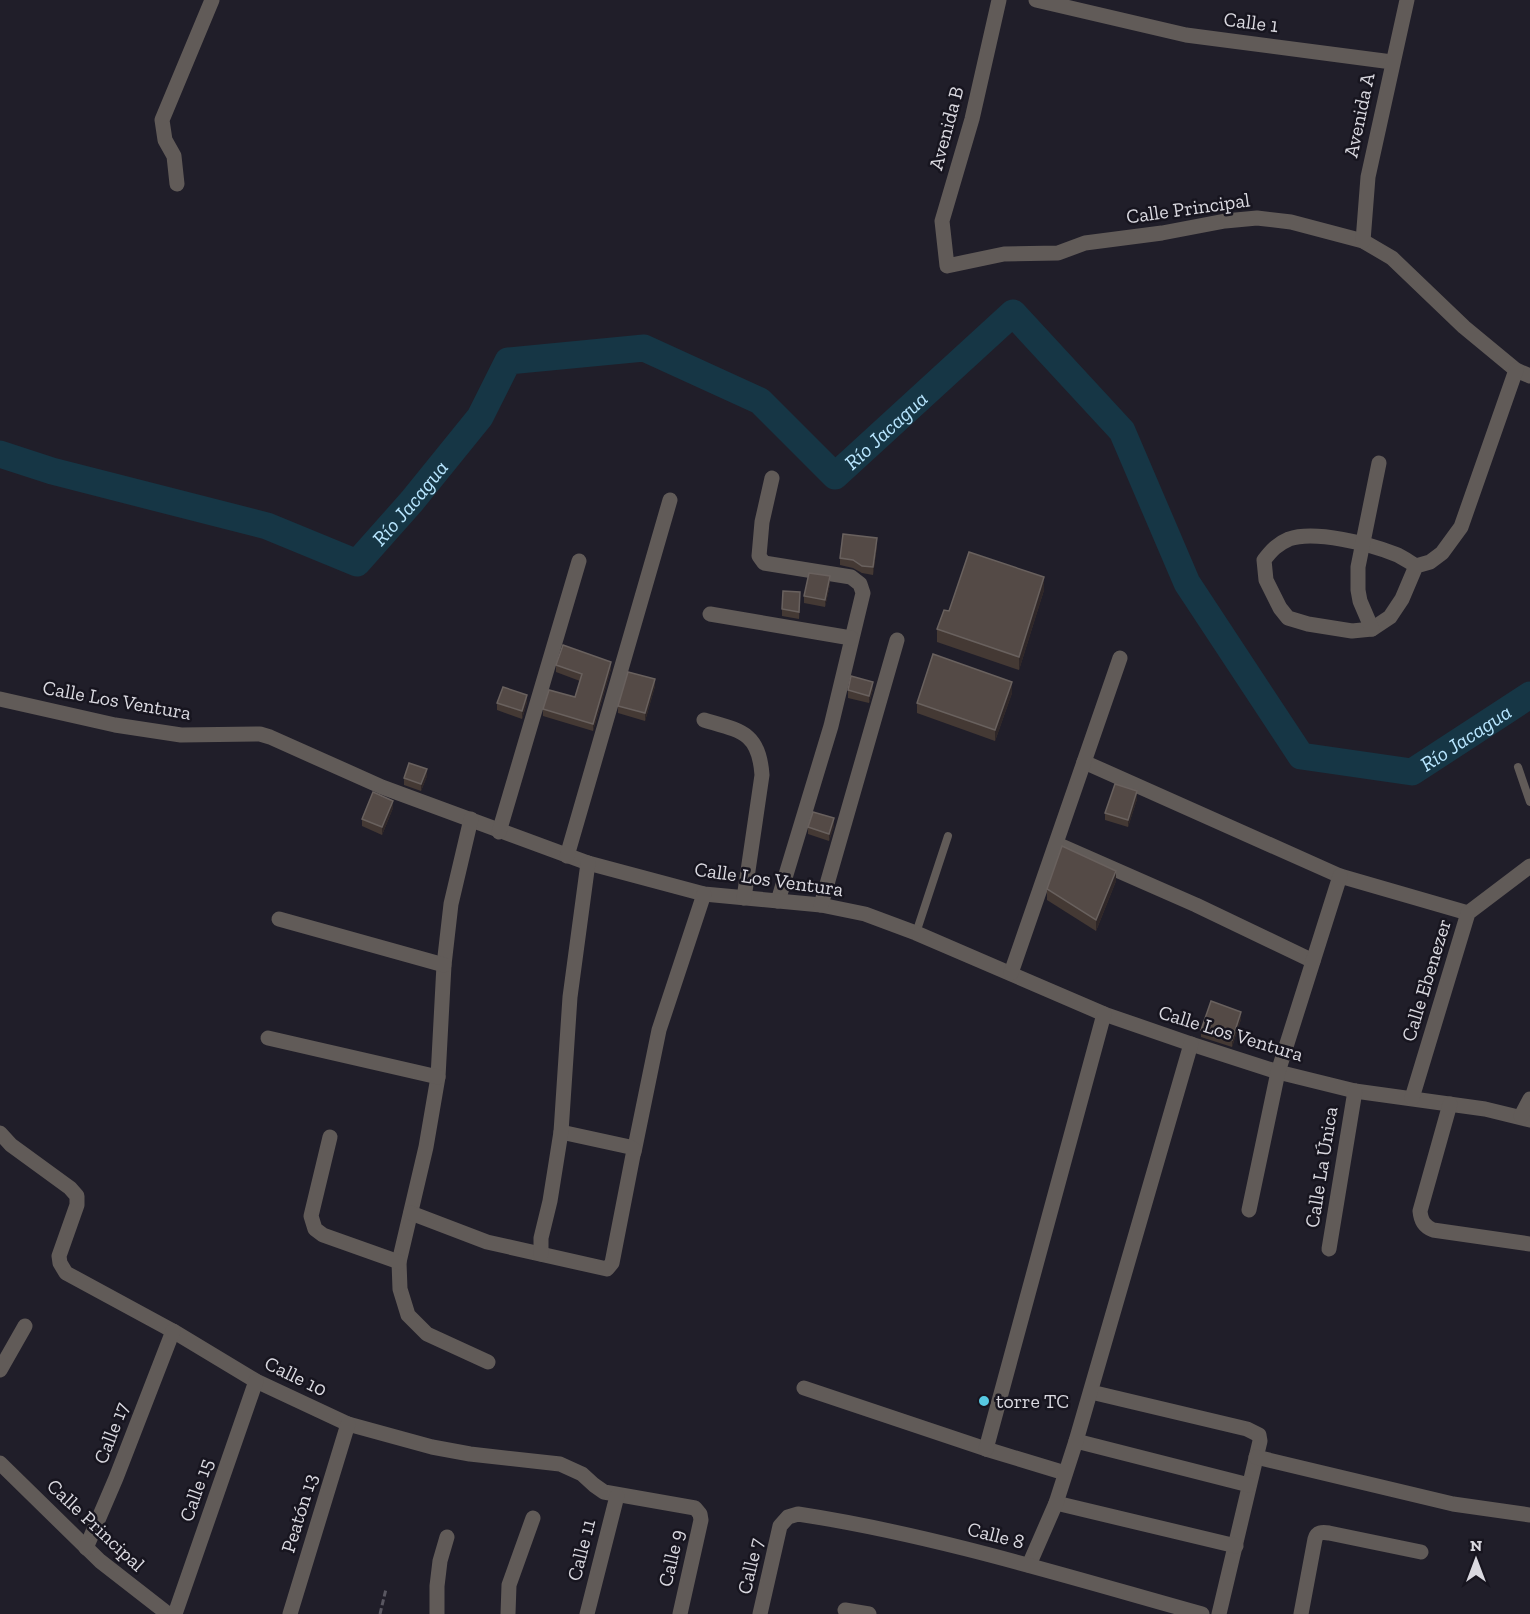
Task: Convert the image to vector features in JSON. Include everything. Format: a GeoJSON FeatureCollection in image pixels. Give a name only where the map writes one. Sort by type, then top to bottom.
{"type":"FeatureCollection","features":[{"type":"Feature","properties":{"kind":"street"},"geometry":{"type":"LineString","coordinates":[[177,184],[174,156],[165,140],[162,120],[212,0]]}},
{"type":"Feature","properties":{"kind":"street","name":"Avenida B"},"geometry":{"type":"LineString","coordinates":[[947,266],[942,221],[972,119],[999,0]]}},
{"type":"Feature","properties":{"kind":"street","name":"Calle 1"},"geometry":{"type":"LineString","coordinates":[[1036,0],[1186,35],[1392,62]]}},
{"type":"Feature","properties":{"kind":"street","name":"Avenida A"},"geometry":{"type":"LineString","coordinates":[[1363,241],[1368,177],[1407,0]]}},
{"type":"Feature","properties":{"kind":"street","name":"Calle Principal"},"geometry":{"type":"LineString","coordinates":[[947,266],[1004,254],[1058,253],[1085,243],[1162,233],[1225,221],[1257,218],[1291,222],[1363,241],[1392,258],[1464,327],[1523,373]]}},
{"type":"Feature","properties":{"kind":"street"},"geometry":{"type":"LineString","coordinates":[[1416,566],[1402,599],[1390,617],[1372,630],[1332,629],[1288,618],[1280,608],[1266,580],[1264,560],[1274,547],[1304,536],[1363,545],[1398,555],[1416,566],[1430,562],[1442,553],[1461,527],[1523,373]]}},
{"type":"Feature","properties":{"kind":"street"},"geometry":{"type":"LineString","coordinates":[[1372,630],[1360,602],[1358,567],[1379,463]]}},
{"type":"Feature","properties":{"kind":"street"},"geometry":{"type":"LineString","coordinates":[[772,478],[762,522],[759,556],[764,562],[851,577],[861,584],[863,593],[831,726],[778,901]]}},
{"type":"Feature","properties":{"kind":"street"},"geometry":{"type":"LineString","coordinates":[[567,856],[670,500]]}},
{"type":"Feature","properties":{"kind":"street"},"geometry":{"type":"LineString","coordinates":[[499,832],[579,561]]}},
{"type":"Feature","properties":{"kind":"street"},"geometry":{"type":"LineString","coordinates":[[710,614],[851,638]]}},
{"type":"Feature","properties":{"kind":"street"},"geometry":{"type":"LineString","coordinates":[[821,905],[897,640]]}},
{"type":"Feature","properties":{"kind":"street"},"geometry":{"type":"LineString","coordinates":[[1011,973],[1120,658]]}},
{"type":"Feature","properties":{"kind":"street","name":"Calle Los Ventura"},"geometry":{"type":"LineString","coordinates":[[0,699],[115,725],[181,735],[260,734],[382,787],[588,863],[704,894],[821,905],[865,914],[916,933],[1104,1014],[1278,1072],[1355,1091],[1450,1104],[1525,1118]]}},
{"type":"Feature","properties":{"kind":"street"},"geometry":{"type":"LineString","coordinates":[[704,720],[740,731],[753,740],[761,757],[762,775],[744,898]]}},
{"type":"Feature","properties":{"kind":"street"},"geometry":{"type":"LineString","coordinates":[[1084,762],[1340,876],[1468,913]]}},
{"type":"Feature","properties":{"kind":"street"},"geometry":{"type":"LineString","coordinates":[[471,819],[451,904],[444,965],[438,1077],[426,1147],[399,1262],[399,1289],[408,1315],[427,1334],[488,1362]]}},
{"type":"Feature","properties":{"kind":"street"},"geometry":{"type":"LineString","coordinates":[[1057,844],[1313,961]]}},
{"type":"Feature","properties":{"kind":"street"},"geometry":{"type":"LineString","coordinates":[[541,1254],[541,1238],[550,1201],[561,1132],[570,997],[588,863]]}},
{"type":"Feature","properties":{"kind":"street","name":"Calle Ebenezer"},"geometry":{"type":"LineString","coordinates":[[1412,1098],[1468,913],[1530,866]]}},
{"type":"Feature","properties":{"kind":"street"},"geometry":{"type":"LineString","coordinates":[[1249,1210],[1278,1072],[1340,876]]}},
{"type":"Feature","properties":{"kind":"street"},"geometry":{"type":"LineString","coordinates":[[411,1213],[487,1242],[604,1270],[610,1267],[659,1030],[704,894]]}},
{"type":"Feature","properties":{"kind":"street"},"geometry":{"type":"LineString","coordinates":[[279,919],[444,965]]}},
{"type":"Feature","properties":{"kind":"street"},"geometry":{"type":"LineString","coordinates":[[986,1449],[1104,1014]]}},
{"type":"Feature","properties":{"kind":"street"},"geometry":{"type":"LineString","coordinates":[[268,1038],[438,1077]]}},
{"type":"Feature","properties":{"kind":"street"},"geometry":{"type":"LineString","coordinates":[[1029,1565],[1056,1503],[1076,1441],[1191,1044]]}},
{"type":"Feature","properties":{"kind":"street","name":"Calle La Única"},"geometry":{"type":"LineString","coordinates":[[1329,1249],[1355,1091]]}},
{"type":"Feature","properties":{"kind":"street"},"geometry":{"type":"LineString","coordinates":[[1525,1118],[1530,1099]]}},
{"type":"Feature","properties":{"kind":"street"},"geometry":{"type":"LineString","coordinates":[[1450,1104],[1420,1211],[1421,1219],[1426,1227],[1433,1230],[1530,1244]]}},
{"type":"Feature","properties":{"kind":"street"},"geometry":{"type":"LineString","coordinates":[[561,1132],[630,1147],[634,1152]]}},
{"type":"Feature","properties":{"kind":"street","name":"Calle 10"},"geometry":{"type":"LineString","coordinates":[[0,1133],[11,1145],[70,1188],[77,1196],[77,1205],[59,1256],[66,1273],[173,1331],[256,1381],[348,1424],[432,1447],[470,1454],[561,1464],[582,1474],[604,1492],[691,1507],[698,1511]]}},
{"type":"Feature","properties":{"kind":"street"},"geometry":{"type":"LineString","coordinates":[[330,1137],[311,1216],[315,1229],[323,1235],[399,1262]]}},
{"type":"Feature","properties":{"kind":"street"},"geometry":{"type":"LineString","coordinates":[[0,1370],[25,1326]]}},
{"type":"Feature","properties":{"kind":"street","name":"Calle 17"},"geometry":{"type":"LineString","coordinates":[[86,1548],[173,1331]]}},
{"type":"Feature","properties":{"kind":"street","name":"Calle 15"},"geometry":{"type":"LineString","coordinates":[[175,1614],[256,1381]]}},
{"type":"Feature","properties":{"kind":"street"},"geometry":{"type":"LineString","coordinates":[[804,1388],[1065,1473]]}},
{"type":"Feature","properties":{"kind":"street"},"geometry":{"type":"LineString","coordinates":[[1091,1392],[1251,1430],[1259,1435],[1260,1441],[1220,1614]]}},
{"type":"Feature","properties":{"kind":"street","name":"Peatón 13"},"geometry":{"type":"LineString","coordinates":[[290,1614],[348,1424]]}},
{"type":"Feature","properties":{"kind":"street"},"geometry":{"type":"LineString","coordinates":[[1076,1441],[1249,1485]]}},
{"type":"Feature","properties":{"kind":"street"},"geometry":{"type":"LineString","coordinates":[[1256,1457],[1453,1504],[1530,1515]]}},
{"type":"Feature","properties":{"kind":"street","name":"Calle Principal"},"geometry":{"type":"LineString","coordinates":[[0,1463],[86,1548],[168,1614]]}},
{"type":"Feature","properties":{"kind":"street","name":"Calle 11"},"geometry":{"type":"LineString","coordinates":[[587,1614],[617,1496]]}},
{"type":"Feature","properties":{"kind":"street"},"geometry":{"type":"LineString","coordinates":[[1056,1503],[1236,1546]]}},
{"type":"Feature","properties":{"kind":"street","name":"Calle 9"},"geometry":{"type":"LineString","coordinates":[[680,1614],[701,1520],[698,1511]]}},
{"type":"Feature","properties":{"kind":"street","name":"Calle 8"},"geometry":{"type":"LineString","coordinates":[[780,1526],[784,1520],[793,1515],[816,1517],[911,1536],[1029,1565],[1202,1614]]}},
{"type":"Feature","properties":{"kind":"street"},"geometry":{"type":"LineString","coordinates":[[508,1614],[509,1585],[533,1518]]}},
{"type":"Feature","properties":{"kind":"street","name":"Calle 7"},"geometry":{"type":"LineString","coordinates":[[760,1614],[780,1526]]}},
{"type":"Feature","properties":{"kind":"street"},"geometry":{"type":"LineString","coordinates":[[1301,1614],[1315,1539],[1318,1534],[1329,1533],[1421,1552]]}},
{"type":"Feature","properties":{"kind":"street"},"geometry":{"type":"LineString","coordinates":[[438,1614],[438,1578],[447,1537]]}},
{"type":"Feature","properties":{"kind":"street"},"geometry":{"type":"LineString","coordinates":[[845,1610],[869,1614]]}},
{"type":"Feature","properties":{"kind":"lane"},"geometry":{"type":"LineString","coordinates":[[1518,767],[1530,802]]}},
{"type":"Feature","properties":{"kind":"lane"},"geometry":{"type":"LineString","coordinates":[[916,933],[948,836]]}},
{"type":"Feature","properties":{"kind":"path"},"geometry":{"type":"LineString","coordinates":[[380,1614],[386,1589]]}},
{"type":"Feature","properties":{"kind":"building"},"geometry":{"type":"Polygon","coordinates":[[[843,534],[877,538],[873,567],[862,566],[853,560],[840,558],[843,534]]]}},
{"type":"Feature","properties":{"kind":"building"},"geometry":{"type":"Polygon","coordinates":[[[969,552],[1044,577],[1019,657],[937,629],[944,610],[949,611],[969,552]]]}},
{"type":"Feature","properties":{"kind":"building"},"geometry":{"type":"Polygon","coordinates":[[[809,573],[830,576],[825,600],[804,596],[809,573]]]}},
{"type":"Feature","properties":{"kind":"building"},"geometry":{"type":"Polygon","coordinates":[[[783,591],[800,592],[799,612],[782,609],[783,591]]]}},
{"type":"Feature","properties":{"kind":"building"},"geometry":{"type":"Polygon","coordinates":[[[563,645],[611,662],[593,724],[543,709],[549,690],[575,697],[582,674],[556,665],[563,645]]]}},
{"type":"Feature","properties":{"kind":"building"},"geometry":{"type":"Polygon","coordinates":[[[933,654],[1012,682],[995,730],[917,703],[933,654]]]}},
{"type":"Feature","properties":{"kind":"building"},"geometry":{"type":"Polygon","coordinates":[[[628,672],[655,679],[645,713],[618,706],[628,672]]]}},
{"type":"Feature","properties":{"kind":"building"},"geometry":{"type":"Polygon","coordinates":[[[851,676],[873,682],[869,696],[848,690],[851,676]]]}},
{"type":"Feature","properties":{"kind":"building"},"geometry":{"type":"Polygon","coordinates":[[[503,687],[527,695],[522,711],[497,703],[503,687]]]}},
{"type":"Feature","properties":{"kind":"building"},"geometry":{"type":"Polygon","coordinates":[[[409,763],[427,769],[421,784],[404,778],[409,763]]]}},
{"type":"Feature","properties":{"kind":"building"},"geometry":{"type":"Polygon","coordinates":[[[1115,784],[1137,791],[1128,820],[1105,813],[1115,784]]]}},
{"type":"Feature","properties":{"kind":"building"},"geometry":{"type":"Polygon","coordinates":[[[373,792],[393,801],[382,827],[362,819],[373,792]]]}},
{"type":"Feature","properties":{"kind":"building"},"geometry":{"type":"Polygon","coordinates":[[[813,812],[834,818],[829,834],[808,827],[813,812]]]}},
{"type":"Feature","properties":{"kind":"building"},"geometry":{"type":"Polygon","coordinates":[[[1062,846],[1116,871],[1096,920],[1047,889],[1062,846]]]}},
{"type":"Feature","properties":{"kind":"building"},"geometry":{"type":"Polygon","coordinates":[[[1211,1001],[1241,1012],[1232,1040],[1201,1030],[1211,1001]]]}},
{"type":"Feature","properties":{"kind":"waterway","name":"Río Jacagua"},"geometry":{"type":"LineString","coordinates":[[0,454],[52,471],[267,526],[357,563],[412,501],[480,417],[508,361],[644,348],[760,401],[835,476],[1013,313],[1122,431],[1187,583],[1301,756],[1412,772],[1530,695]]}},
{"type":"Feature","properties":{"kind":"place","name":"torre TC"},"geometry":{"type":"Point","coordinates":[984,1401]}}]}
